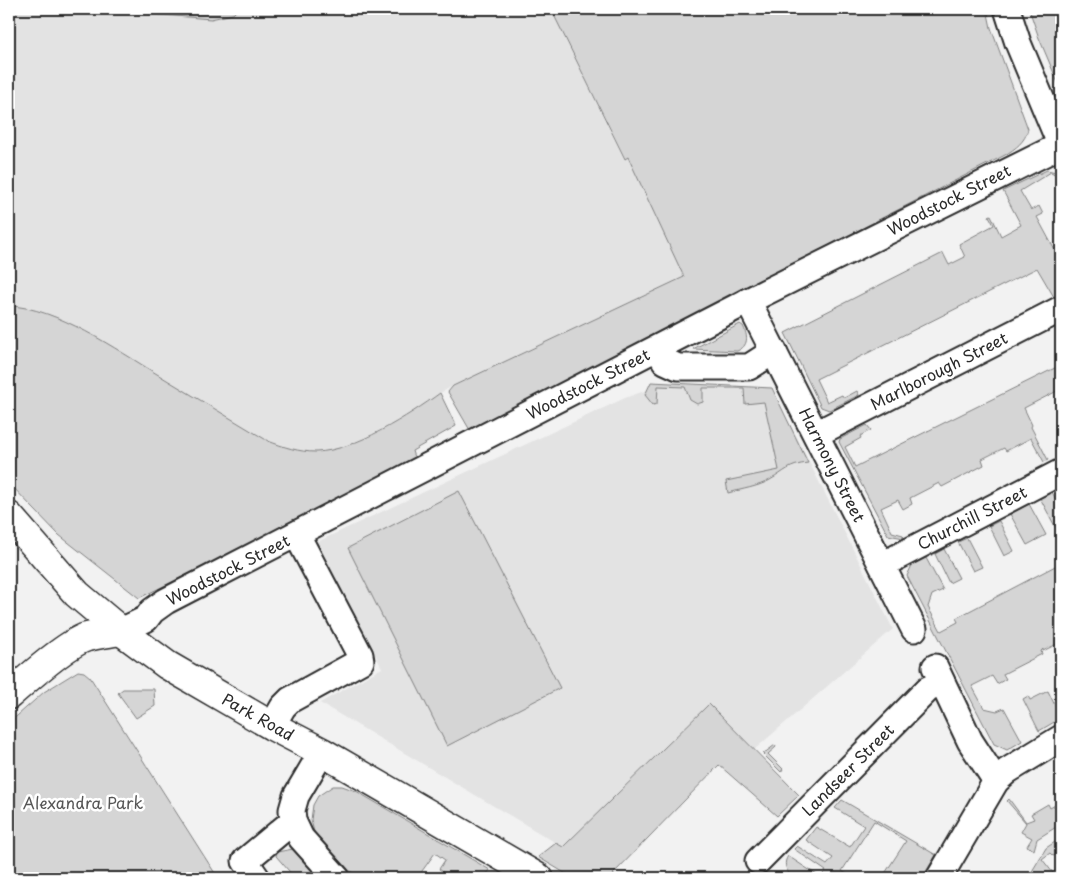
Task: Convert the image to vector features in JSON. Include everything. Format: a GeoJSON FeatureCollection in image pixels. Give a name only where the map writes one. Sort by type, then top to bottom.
{"type":"FeatureCollection","features":[{"type":"Feature","properties":{"kind":"street"},"geometry":{"type":"LineString","coordinates":[[1007,9],[1018,43],[1061,145]]}},
{"type":"Feature","properties":{"kind":"street","name":"Woodstock Street"},"geometry":{"type":"LineString","coordinates":[[121,631],[146,619],[152,611],[166,601],[748,301],[1061,145]]}},
{"type":"Feature","properties":{"kind":"street","name":"Harmony Street"},"geometry":{"type":"LineString","coordinates":[[748,301],[914,629]]}},
{"type":"Feature","properties":{"kind":"street","name":"Marlborough Street"},"geometry":{"type":"LineString","coordinates":[[816,434],[1061,309]]}},
{"type":"Feature","properties":{"kind":"street"},"geometry":{"type":"LineString","coordinates":[[658,348],[665,361],[678,367],[749,367],[774,351]]}},
{"type":"Feature","properties":{"kind":"street","name":"Churchill Street"},"geometry":{"type":"LineString","coordinates":[[882,565],[1061,472]]}},
{"type":"Feature","properties":{"kind":"street","name":"Park Road"},"geometry":{"type":"LineString","coordinates":[[9,516],[77,594],[121,631],[167,665],[272,726],[322,752],[539,878]]}},
{"type":"Feature","properties":{"kind":"street"},"geometry":{"type":"LineString","coordinates":[[272,726],[283,707],[290,700],[356,666],[361,661],[360,655],[297,535]]}},
{"type":"Feature","properties":{"kind":"street"},"geometry":{"type":"LineString","coordinates":[[9,695],[28,678],[85,638],[121,631]]}},
{"type":"Feature","properties":{"kind":"street","name":"Landseer Street"},"geometry":{"type":"LineString","coordinates":[[758,861],[928,689],[938,675],[970,741],[996,781]]}},
{"type":"Feature","properties":{"kind":"street"},"geometry":{"type":"LineString","coordinates":[[939,878],[996,781],[1007,771],[1061,738]]}},
{"type":"Feature","properties":{"kind":"street"},"geometry":{"type":"LineString","coordinates":[[322,752],[296,796],[292,810],[293,821],[301,838],[338,878]]}},
{"type":"Feature","properties":{"kind":"street"},"geometry":{"type":"LineString","coordinates":[[257,878],[245,862],[293,821]]}},
{"type":"Feature","properties":{"kind":"shaded area"},"geometry":{"type":"Polygon","coordinates":[[[9,9],[91,9],[211,19],[233,14],[238,9],[551,9],[624,159],[628,157],[684,277],[453,386],[413,413],[353,444],[334,450],[317,452],[293,450],[268,441],[79,329],[43,312],[9,306],[9,9]]]}},
{"type":"Feature","properties":{"kind":"shaded area"},"geometry":{"type":"Polygon","coordinates":[[[651,382],[772,388],[893,629],[754,750],[709,704],[563,847],[320,703],[382,668],[317,542],[625,398],[647,390],[651,382]]]}},
{"type":"Feature","properties":{"kind":"green space"},"geometry":{"type":"Polygon","coordinates":[[[91,9],[238,9],[233,14],[211,19],[91,9]]]}},
{"type":"Feature","properties":{"kind":"green space"},"geometry":{"type":"Polygon","coordinates":[[[551,9],[987,9],[991,28],[1028,129],[1027,134],[1016,147],[1005,155],[724,299],[471,432],[448,392],[453,386],[684,277],[628,157],[625,159],[551,9]]]}},
{"type":"Feature","properties":{"kind":"green space"},"geometry":{"type":"Polygon","coordinates":[[[1029,9],[1061,9],[1061,90],[1039,38],[1029,9]]]}},
{"type":"Feature","properties":{"kind":"green space"},"geometry":{"type":"Polygon","coordinates":[[[1047,170],[1061,173],[1061,191],[1058,176],[1051,172],[1020,191],[1031,210],[1039,206],[1043,214],[1037,217],[1058,256],[1061,255],[1061,294],[1054,297],[1037,268],[816,379],[827,402],[842,395],[844,398],[857,391],[859,395],[829,410],[821,407],[785,333],[943,253],[949,265],[965,257],[959,244],[994,225],[989,216],[991,215],[1001,236],[1021,225],[1003,191],[1047,170]]]}},
{"type":"Feature","properties":{"kind":"green space"},"geometry":{"type":"Polygon","coordinates":[[[9,306],[27,308],[46,314],[86,331],[268,441],[292,449],[316,452],[331,450],[364,439],[398,421],[440,393],[456,426],[412,451],[416,464],[139,598],[59,535],[9,483],[9,306]]]}},
{"type":"Feature","properties":{"kind":"green space"},"geometry":{"type":"Polygon","coordinates":[[[740,324],[745,330],[746,337],[745,344],[741,349],[737,351],[693,349],[740,324]]]}},
{"type":"Feature","properties":{"kind":"green space"},"geometry":{"type":"Polygon","coordinates":[[[1061,365],[1061,389],[1024,408],[1032,425],[1031,427],[1048,460],[1044,462],[1031,438],[1006,451],[1004,448],[982,459],[984,465],[942,487],[939,483],[910,498],[912,504],[903,509],[898,500],[881,508],[892,532],[903,535],[904,538],[888,535],[839,442],[840,439],[867,425],[871,430],[845,447],[855,467],[1061,365]]]}},
{"type":"Feature","properties":{"kind":"green space"},"geometry":{"type":"Polygon","coordinates":[[[651,382],[772,388],[808,463],[791,467],[770,480],[750,488],[728,493],[726,481],[779,470],[764,402],[745,404],[744,388],[703,388],[703,402],[697,404],[690,400],[685,387],[658,386],[657,404],[653,405],[645,395],[651,382]]]}},
{"type":"Feature","properties":{"kind":"green space"},"geometry":{"type":"Polygon","coordinates":[[[459,491],[560,688],[447,746],[348,548],[459,491]]]}},
{"type":"Feature","properties":{"kind":"green space"},"geometry":{"type":"Polygon","coordinates":[[[1052,492],[1061,509],[1061,530],[1058,532],[1040,498],[1052,492]]]}},
{"type":"Feature","properties":{"kind":"green space"},"geometry":{"type":"Polygon","coordinates":[[[1029,504],[1046,535],[1027,545],[1010,514],[1029,504]]]}},
{"type":"Feature","properties":{"kind":"green space"},"geometry":{"type":"Polygon","coordinates":[[[999,521],[1014,551],[1004,556],[989,526],[999,521]]]}},
{"type":"Feature","properties":{"kind":"green space"},"geometry":{"type":"Polygon","coordinates":[[[967,538],[982,567],[973,571],[958,542],[967,538]]]}},
{"type":"Feature","properties":{"kind":"green space"},"geometry":{"type":"Polygon","coordinates":[[[944,549],[959,578],[949,583],[935,554],[944,549]]]}},
{"type":"Feature","properties":{"kind":"green space"},"geometry":{"type":"Polygon","coordinates":[[[926,558],[943,590],[932,595],[928,607],[941,631],[958,622],[956,618],[1061,563],[1061,642],[1043,651],[1043,649],[1041,651],[1042,654],[1003,674],[1006,679],[997,684],[992,676],[972,686],[984,708],[997,711],[1004,708],[1022,741],[1007,750],[994,744],[907,576],[912,565],[926,558]]]}},
{"type":"Feature","properties":{"kind":"green space","name":"Alexandra Park"},"geometry":{"type":"Polygon","coordinates":[[[78,671],[84,672],[90,677],[218,878],[9,878],[9,723],[44,692],[78,671]]]}},
{"type":"Feature","properties":{"kind":"green space"},"geometry":{"type":"Polygon","coordinates":[[[123,689],[154,689],[155,706],[136,718],[118,693],[123,689]]]}},
{"type":"Feature","properties":{"kind":"green space"},"geometry":{"type":"Polygon","coordinates":[[[1048,691],[1061,718],[1039,731],[1023,699],[1028,696],[1030,700],[1048,691]]]}},
{"type":"Feature","properties":{"kind":"green space"},"geometry":{"type":"Polygon","coordinates":[[[709,704],[799,795],[777,816],[719,765],[613,874],[618,878],[573,878],[538,857],[556,843],[563,847],[709,704]]]}},
{"type":"Feature","properties":{"kind":"green space"},"geometry":{"type":"Polygon","coordinates":[[[775,745],[776,747],[768,754],[783,769],[781,772],[763,754],[775,745]]]}},
{"type":"Feature","properties":{"kind":"green space"},"geometry":{"type":"Polygon","coordinates":[[[333,786],[342,786],[356,791],[490,870],[484,878],[451,878],[439,869],[445,860],[435,853],[417,878],[360,878],[349,870],[314,832],[311,820],[313,805],[318,796],[333,786]]]}},
{"type":"Feature","properties":{"kind":"green space"},"geometry":{"type":"Polygon","coordinates":[[[1009,799],[1026,822],[1034,819],[1031,814],[1048,804],[1050,808],[1057,804],[1061,812],[1061,824],[1037,839],[1034,850],[1027,846],[1032,838],[1021,832],[1026,823],[1007,801],[1009,799]]]}},
{"type":"Feature","properties":{"kind":"green space"},"geometry":{"type":"Polygon","coordinates":[[[842,800],[936,855],[922,878],[882,878],[906,841],[874,821],[842,871],[853,878],[788,878],[790,875],[785,864],[788,856],[820,877],[826,871],[794,849],[797,846],[827,865],[833,858],[806,840],[816,827],[850,847],[864,826],[835,808],[842,800]]]}},
{"type":"Feature","properties":{"kind":"green space"},"geometry":{"type":"Polygon","coordinates":[[[1061,838],[1061,862],[1056,855],[1053,856],[1050,853],[1042,859],[1057,878],[1028,878],[1046,848],[1061,838]]]}},
{"type":"Feature","properties":{"kind":"green space"},"geometry":{"type":"Polygon","coordinates":[[[293,849],[303,852],[328,878],[295,878],[276,856],[277,852],[293,849]]]}}]}
